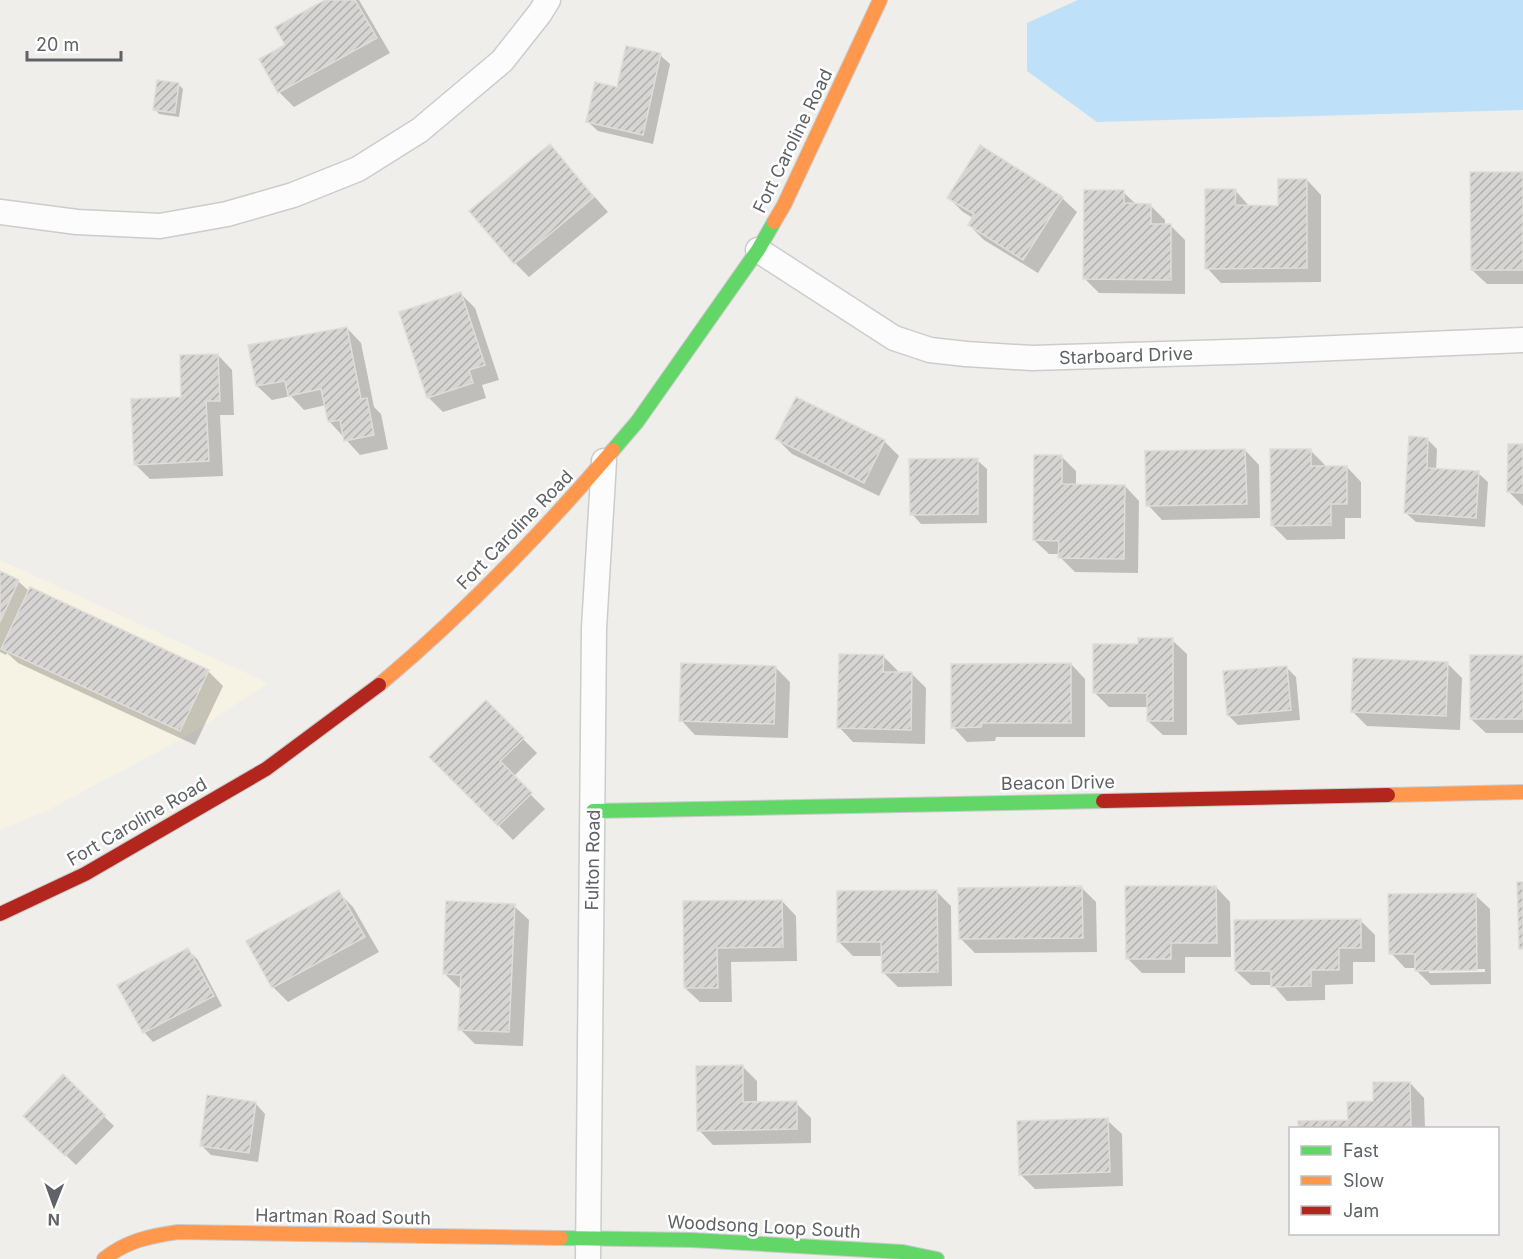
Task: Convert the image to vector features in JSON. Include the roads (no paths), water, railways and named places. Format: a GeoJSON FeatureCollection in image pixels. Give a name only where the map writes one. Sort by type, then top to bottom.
{"type":"FeatureCollection","features":[{"type":"Feature","properties":{"kind":"street"},"geometry":{"type":"LineString","coordinates":[[0,212],[77,222],[160,226],[227,214],[293,195],[358,169],[420,130],[502,61],[548,0]]}},
{"type":"Feature","properties":{"kind":"street","name":"Fort Caroline Road"},"geometry":{"type":"LineString","coordinates":[[0,914],[85,874],[266,769],[369,693],[496,579],[555,517],[637,422],[758,250],[784,205],[880,0]]}},
{"type":"Feature","properties":{"kind":"street","name":"Starboard Drive"},"geometry":{"type":"LineString","coordinates":[[758,250],[894,338],[930,350],[954,353],[1032,358],[1251,352],[1523,340]]}},
{"type":"Feature","properties":{"kind":"street","name":"Fulton Road"},"geometry":{"type":"LineString","coordinates":[[588,1249],[594,628],[604,461]]}},
{"type":"Feature","properties":{"kind":"street","name":"Beacon Drive"},"geometry":{"type":"LineString","coordinates":[[594,811],[1523,792]]}},
{"type":"Feature","properties":{"kind":"street","name":"Hartman Road South"},"geometry":{"type":"LineString","coordinates":[[104,1259],[114,1250],[140,1237],[178,1232],[588,1249]]}},
{"type":"Feature","properties":{"kind":"street","name":"Woodsong Loop South"},"geometry":{"type":"LineString","coordinates":[[588,1249],[692,1240],[903,1252],[937,1259]]}},
{"type":"Feature","properties":{"kind":"water"},"geometry":{"type":"Polygon","coordinates":[[[1078,0],[1523,0],[1523,110],[1097,122],[1027,71],[1027,23],[1078,0]]]}}]}
